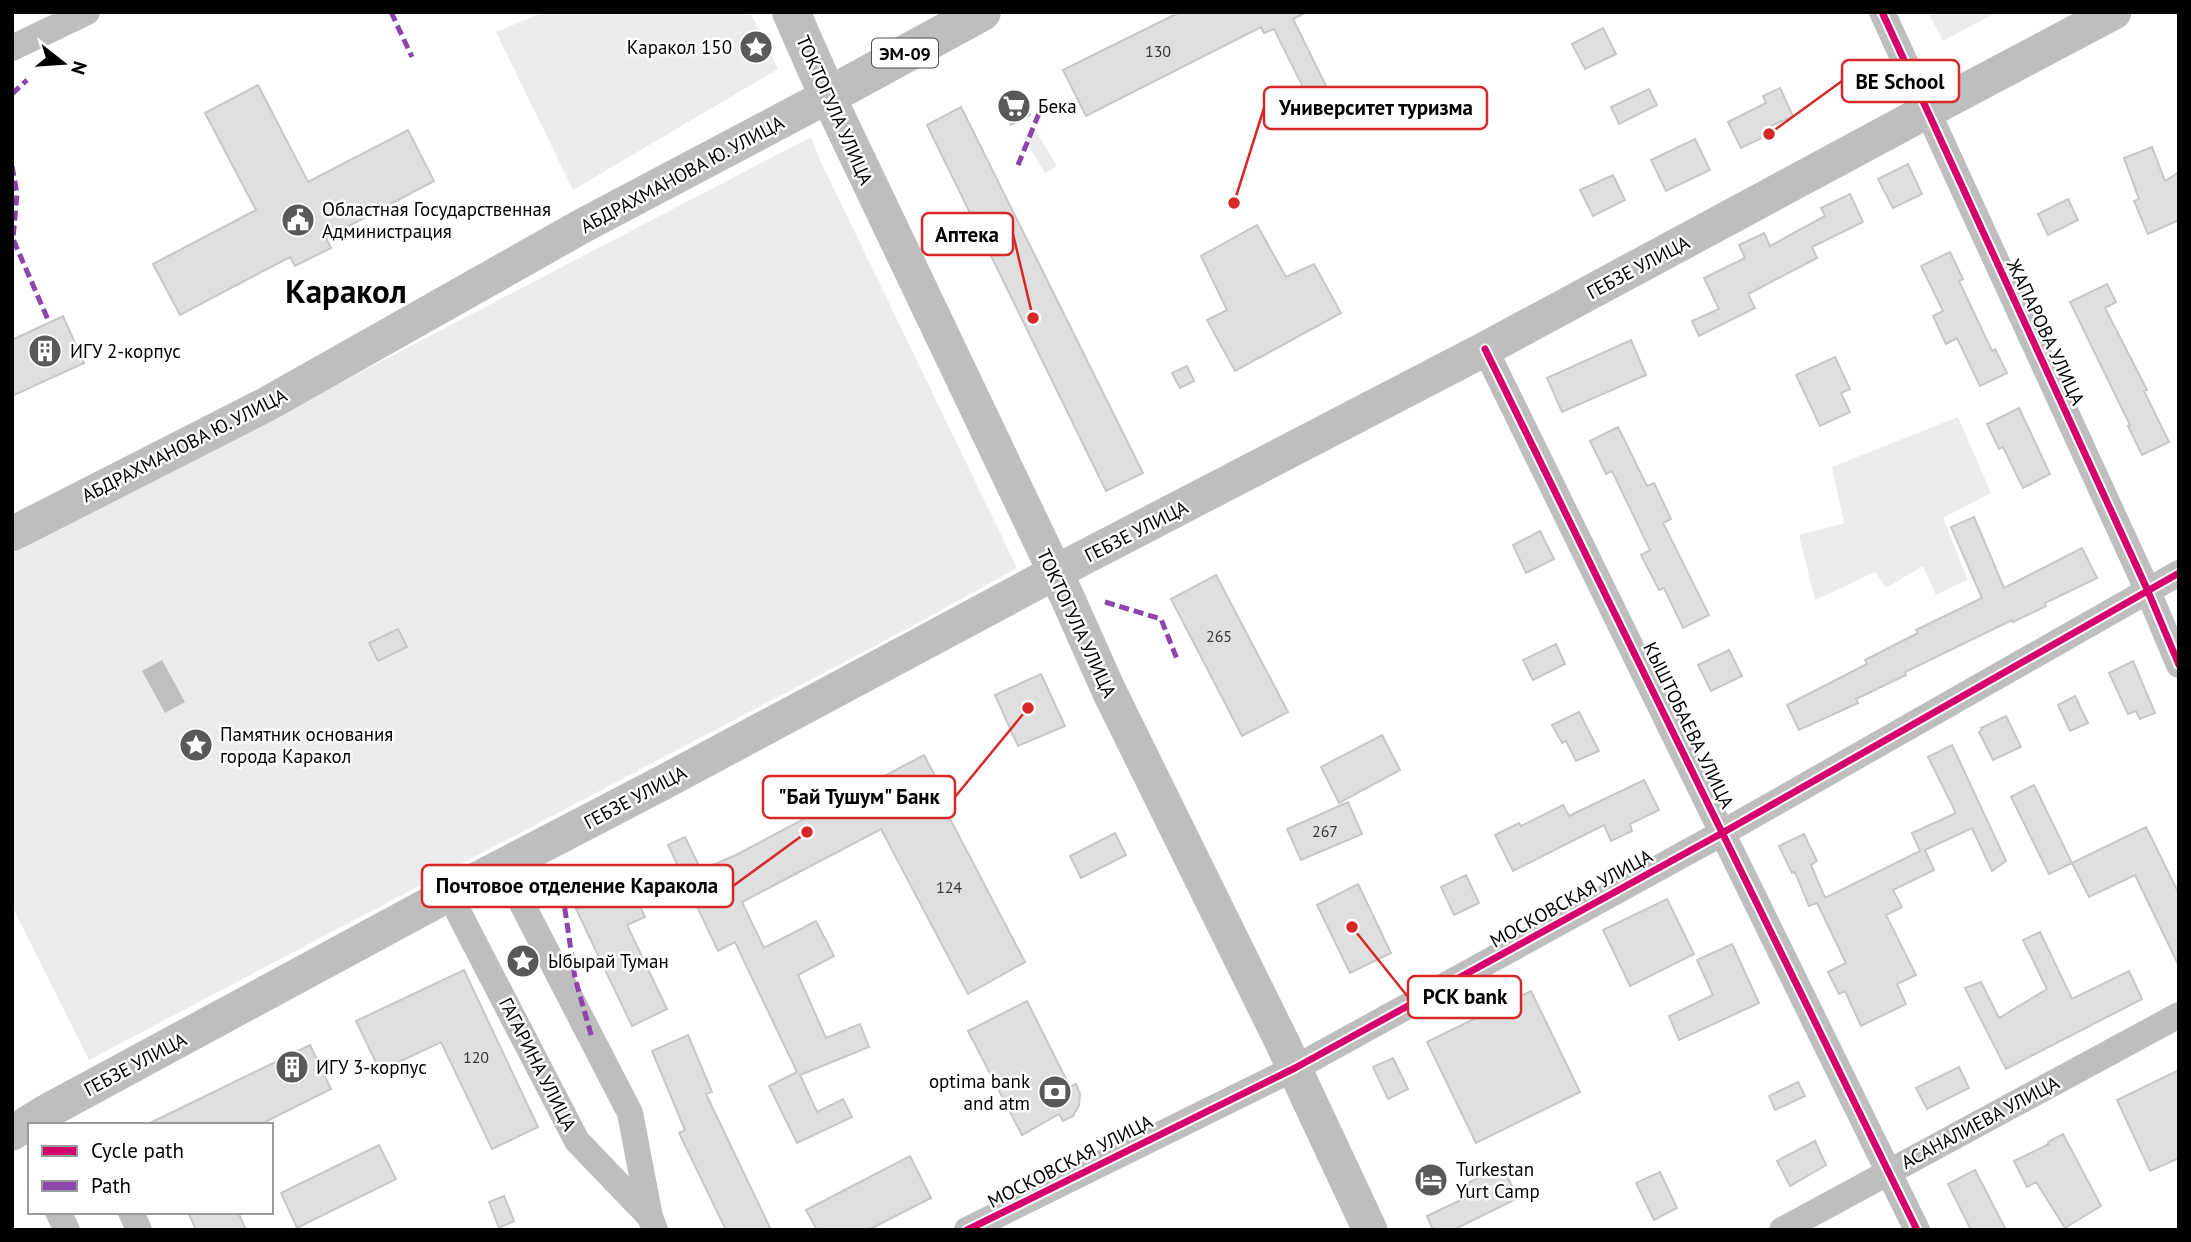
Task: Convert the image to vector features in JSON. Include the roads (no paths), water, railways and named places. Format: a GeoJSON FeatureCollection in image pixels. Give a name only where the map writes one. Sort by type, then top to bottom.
{"type":"FeatureCollection","features":[{"type":"Feature","properties":{"kind":"highway","name":"ТОКТОГУЛА УЛИЦА"},"geometry":{"type":"LineString","coordinates":[[791,12],[828,96]]}},
{"type":"Feature","properties":{"kind":"highway","name":"АБДРАХМАНОВА Ю. УЛИЦА"},"geometry":{"type":"LineString","coordinates":[[828,96],[982,12]]}},
{"type":"Feature","properties":{"kind":"main road","name":"ГЕБЗЕ УЛИЦА"},"geometry":{"type":"LineString","coordinates":[[54,1121],[449,894],[1054,573],[1485,349],[2114,12]]}},
{"type":"Feature","properties":{"kind":"main road","name":"АБДРАХМАНОВА Ю. УЛИЦА"},"geometry":{"type":"LineString","coordinates":[[12,534],[267,404],[584,225],[828,96]]}},
{"type":"Feature","properties":{"kind":"main road","name":"ТОКТОГУЛА УЛИЦА"},"geometry":{"type":"LineString","coordinates":[[828,96],[1173,824],[1294,1068],[1370,1230]]}},
{"type":"Feature","properties":{"kind":"street"},"geometry":{"type":"LineString","coordinates":[[12,48],[87,12]]}},
{"type":"Feature","properties":{"kind":"street","name":"ЖАПАРОВА УЛИЦА"},"geometry":{"type":"LineString","coordinates":[[1882,12],[2147,589],[2179,665]]}},
{"type":"Feature","properties":{"kind":"street","name":"КЫШТОБАЕВА УЛИЦА"},"geometry":{"type":"LineString","coordinates":[[1485,349],[1917,1230]]}},
{"type":"Feature","properties":{"kind":"street","name":"МОСКОВСКАЯ УЛИЦА"},"geometry":{"type":"LineString","coordinates":[[967,1230],[1294,1068],[1724,832],[2179,573]]}},
{"type":"Feature","properties":{"kind":"street","name":"ГАГАРИНА УЛИЦА"},"geometry":{"type":"LineString","coordinates":[[503,867],[630,1113],[653,1223]]}},
{"type":"Feature","properties":{"kind":"street","name":"ГАГАРИНА УЛИЦА"},"geometry":{"type":"LineString","coordinates":[[449,894],[577,1141],[653,1223]]}},
{"type":"Feature","properties":{"kind":"street","name":"АСАНАЛИЕВА УЛИЦА"},"geometry":{"type":"LineString","coordinates":[[1782,1230],[2179,1015]]}},
{"type":"Feature","properties":{"kind":"street"},"geometry":{"type":"LineString","coordinates":[[59,1214],[67,1230]]}},
{"type":"Feature","properties":{"kind":"street"},"geometry":{"type":"LineString","coordinates":[[132,1214],[139,1230]]}},
{"type":"Feature","properties":{"kind":"place","name":"Каракол 150"},"geometry":{"type":"Point","coordinates":[756,47]}},
{"type":"Feature","properties":{"kind":"place","name":"Бека"},"geometry":{"type":"Point","coordinates":[1014,106]}},
{"type":"Feature","properties":{"kind":"place","name":"BE School"},"geometry":{"type":"Point","coordinates":[1769,134]}},
{"type":"Feature","properties":{"kind":"place","name":"Университет туризма"},"geometry":{"type":"Point","coordinates":[1234,203]}},
{"type":"Feature","properties":{"kind":"place","name":"Областная Государственная Администрация"},"geometry":{"type":"Point","coordinates":[298,220]}},
{"type":"Feature","properties":{"kind":"place","name":"Аптека"},"geometry":{"type":"Point","coordinates":[1033,318]}},
{"type":"Feature","properties":{"kind":"place","name":"ИГУ 2-корпус"},"geometry":{"type":"Point","coordinates":[45,351]}},
{"type":"Feature","properties":{"kind":"place","name":"\"Бай Тушум\" Банк"},"geometry":{"type":"Point","coordinates":[1028,708]}},
{"type":"Feature","properties":{"kind":"place","name":"Памятник основания города Каракол"},"geometry":{"type":"Point","coordinates":[196,745]}},
{"type":"Feature","properties":{"kind":"place","name":"Почтовое отделение Каракола"},"geometry":{"type":"Point","coordinates":[807,832]}},
{"type":"Feature","properties":{"kind":"place","name":"PCK bank"},"geometry":{"type":"Point","coordinates":[1352,927]}},
{"type":"Feature","properties":{"kind":"place","name":"Ыбырай Туман"},"geometry":{"type":"Point","coordinates":[523,961]}},
{"type":"Feature","properties":{"kind":"place","name":"ИГУ 3-корпус"},"geometry":{"type":"Point","coordinates":[292,1067]}},
{"type":"Feature","properties":{"kind":"place","name":"optima bank and atm"},"geometry":{"type":"Point","coordinates":[1055,1092]}},
{"type":"Feature","properties":{"kind":"place","name":"Turkestan Yurt Camp"},"geometry":{"type":"Point","coordinates":[1431,1180]}},
{"type":"Feature","properties":{"kind":"district","name":"Каракол"},"geometry":{"type":"Point","coordinates":[346,290]}}]}
